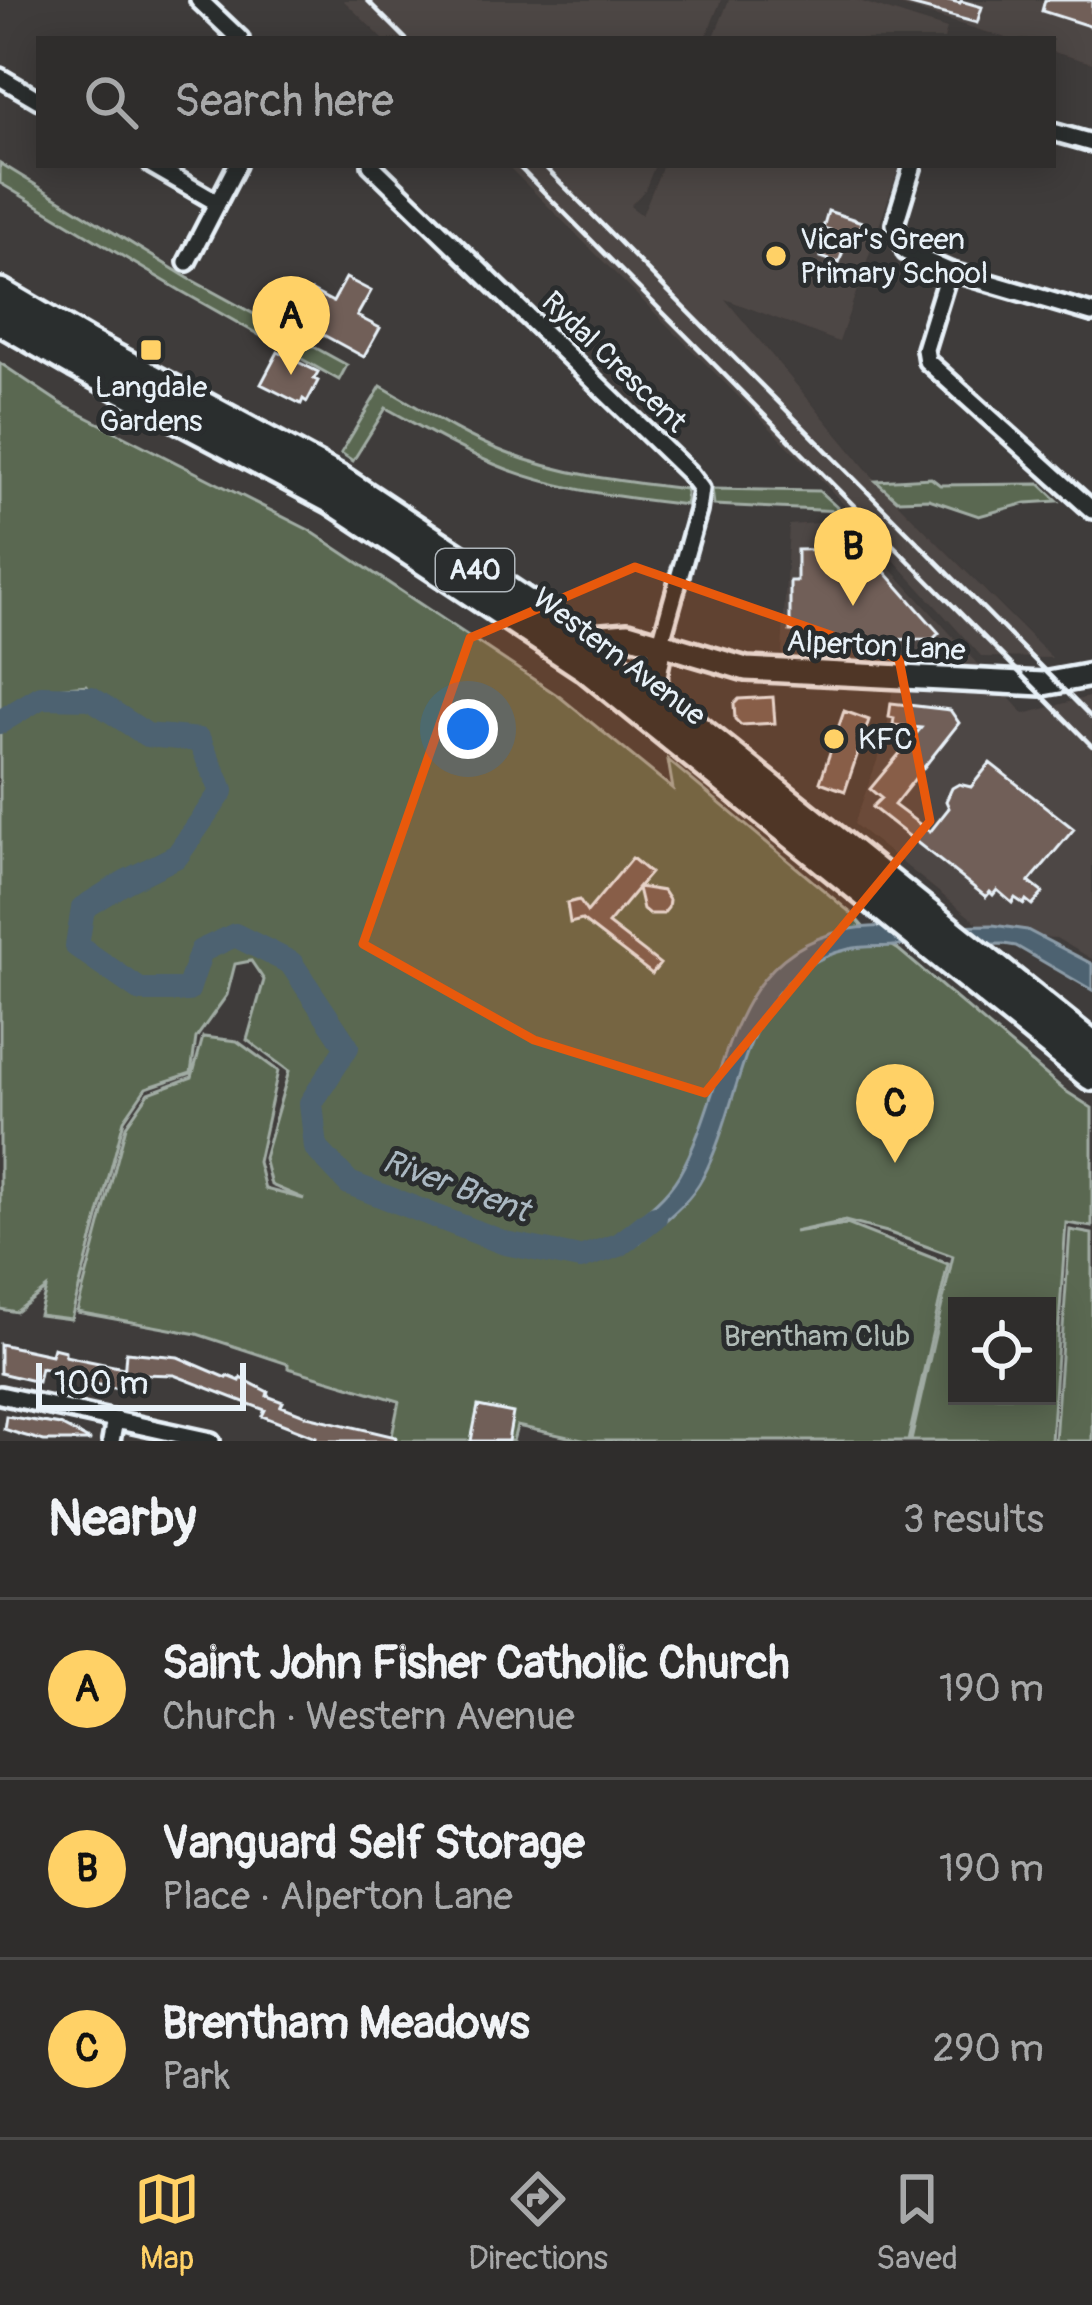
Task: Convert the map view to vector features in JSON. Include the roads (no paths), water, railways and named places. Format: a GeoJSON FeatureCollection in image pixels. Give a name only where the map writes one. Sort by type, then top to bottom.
{"type":"FeatureCollection","features":[{"type":"Feature","properties":{"kind":"highway","name":"Western Avenue"},"geometry":{"type":"LineString","coordinates":[[0,293],[340,480],[578,638],[668,706],[904,910]]}},
{"type":"Feature","properties":{"kind":"highway","name":"Western Avenue"},"geometry":{"type":"LineString","coordinates":[[0,320],[332,499],[586,667],[997,984],[1092,1046]]}},
{"type":"Feature","properties":{"kind":"highway","name":"Western Avenue"},"geometry":{"type":"LineString","coordinates":[[997,984],[1092,1076]]}},
{"type":"Feature","properties":{"kind":"main road","name":"Alperton Lane"},"geometry":{"type":"LineString","coordinates":[[578,638],[628,634],[729,666],[785,672],[1043,684],[1092,675]]}},
{"type":"Feature","properties":{"kind":"main road"},"geometry":{"type":"LineString","coordinates":[[660,645],[654,682],[668,706]]}},
{"type":"Feature","properties":{"kind":"street"},"geometry":{"type":"LineString","coordinates":[[199,0],[237,36]]}},
{"type":"Feature","properties":{"kind":"street"},"geometry":{"type":"LineString","coordinates":[[0,77],[36,98]]}},
{"type":"Feature","properties":{"kind":"street"},"geometry":{"type":"LineString","coordinates":[[1056,133],[1092,143]]}},
{"type":"Feature","properties":{"kind":"street"},"geometry":{"type":"LineString","coordinates":[[157,168],[216,202]]}},
{"type":"Feature","properties":{"kind":"street"},"geometry":{"type":"LineString","coordinates":[[187,262],[236,168]]}},
{"type":"Feature","properties":{"kind":"street","name":"Rydal Crescent"},"geometry":{"type":"LineString","coordinates":[[374,168],[688,472],[700,489],[660,645]]}},
{"type":"Feature","properties":{"kind":"street"},"geometry":{"type":"LineString","coordinates":[[912,168],[895,224],[906,251],[949,271],[1092,313]]}},
{"type":"Feature","properties":{"kind":"street"},"geometry":{"type":"LineString","coordinates":[[949,271],[925,350],[926,361],[1092,510]]}},
{"type":"Feature","properties":{"kind":"street"},"geometry":{"type":"LineString","coordinates":[[0,1395],[211,1441]]}},
{"type":"Feature","properties":{"kind":"street"},"geometry":{"type":"LineString","coordinates":[[111,1441],[115,1420]]}},
{"type":"Feature","properties":{"kind":"water"},"geometry":{"type":"Polygon","coordinates":[[[993,925],[1027,930],[1092,964],[1092,990],[1016,946],[1004,944],[860,947],[813,962],[766,1011],[697,1187],[640,1242],[627,1226],[662,1197],[679,1175],[735,1029],[752,996],[775,967],[805,944],[846,930],[993,925]]]}},
{"type":"Feature","properties":{"kind":"waterway","name":"River Brent"},"geometry":{"type":"LineString","coordinates":[[0,722],[41,697],[91,698],[147,735],[199,740],[222,791],[177,856],[83,908],[77,946],[140,990],[188,990],[201,951],[235,935],[291,963],[347,1047],[311,1103],[316,1148],[349,1183],[505,1243],[580,1258],[619,1245],[655,1217]]}},
{"type":"Feature","properties":{"kind":"railway"},"geometry":{"type":"LineString","coordinates":[[367,0],[403,36]]}},
{"type":"Feature","properties":{"kind":"railway"},"geometry":{"type":"LineString","coordinates":[[520,168],[1092,746]]}},
{"type":"Feature","properties":{"kind":"railway"},"geometry":{"type":"LineString","coordinates":[[546,168],[1092,718]]}},
{"type":"Feature","properties":{"kind":"place","name":"Vicar's Green Primary School"},"geometry":{"type":"Point","coordinates":[776,256]}},
{"type":"Feature","properties":{"kind":"place","name":"Langdale Gardens"},"geometry":{"type":"Point","coordinates":[151,350]}},
{"type":"Feature","properties":{"kind":"place","name":"Saint John Fisher Catholic Church"},"geometry":{"type":"Point","coordinates":[291,375]}},
{"type":"Feature","properties":{"kind":"place","name":"Vanguard Self Storage"},"geometry":{"type":"Point","coordinates":[853,606]}},
{"type":"Feature","properties":{"kind":"place","name":"KFC"},"geometry":{"type":"Point","coordinates":[834,739]}},
{"type":"Feature","properties":{"kind":"place","name":"Brentham Meadows"},"geometry":{"type":"Point","coordinates":[895,1163]}},
{"type":"Feature","properties":{"kind":"park label","name":"Brentham Club"},"geometry":{"type":"Point","coordinates":[817,1336]}}]}
